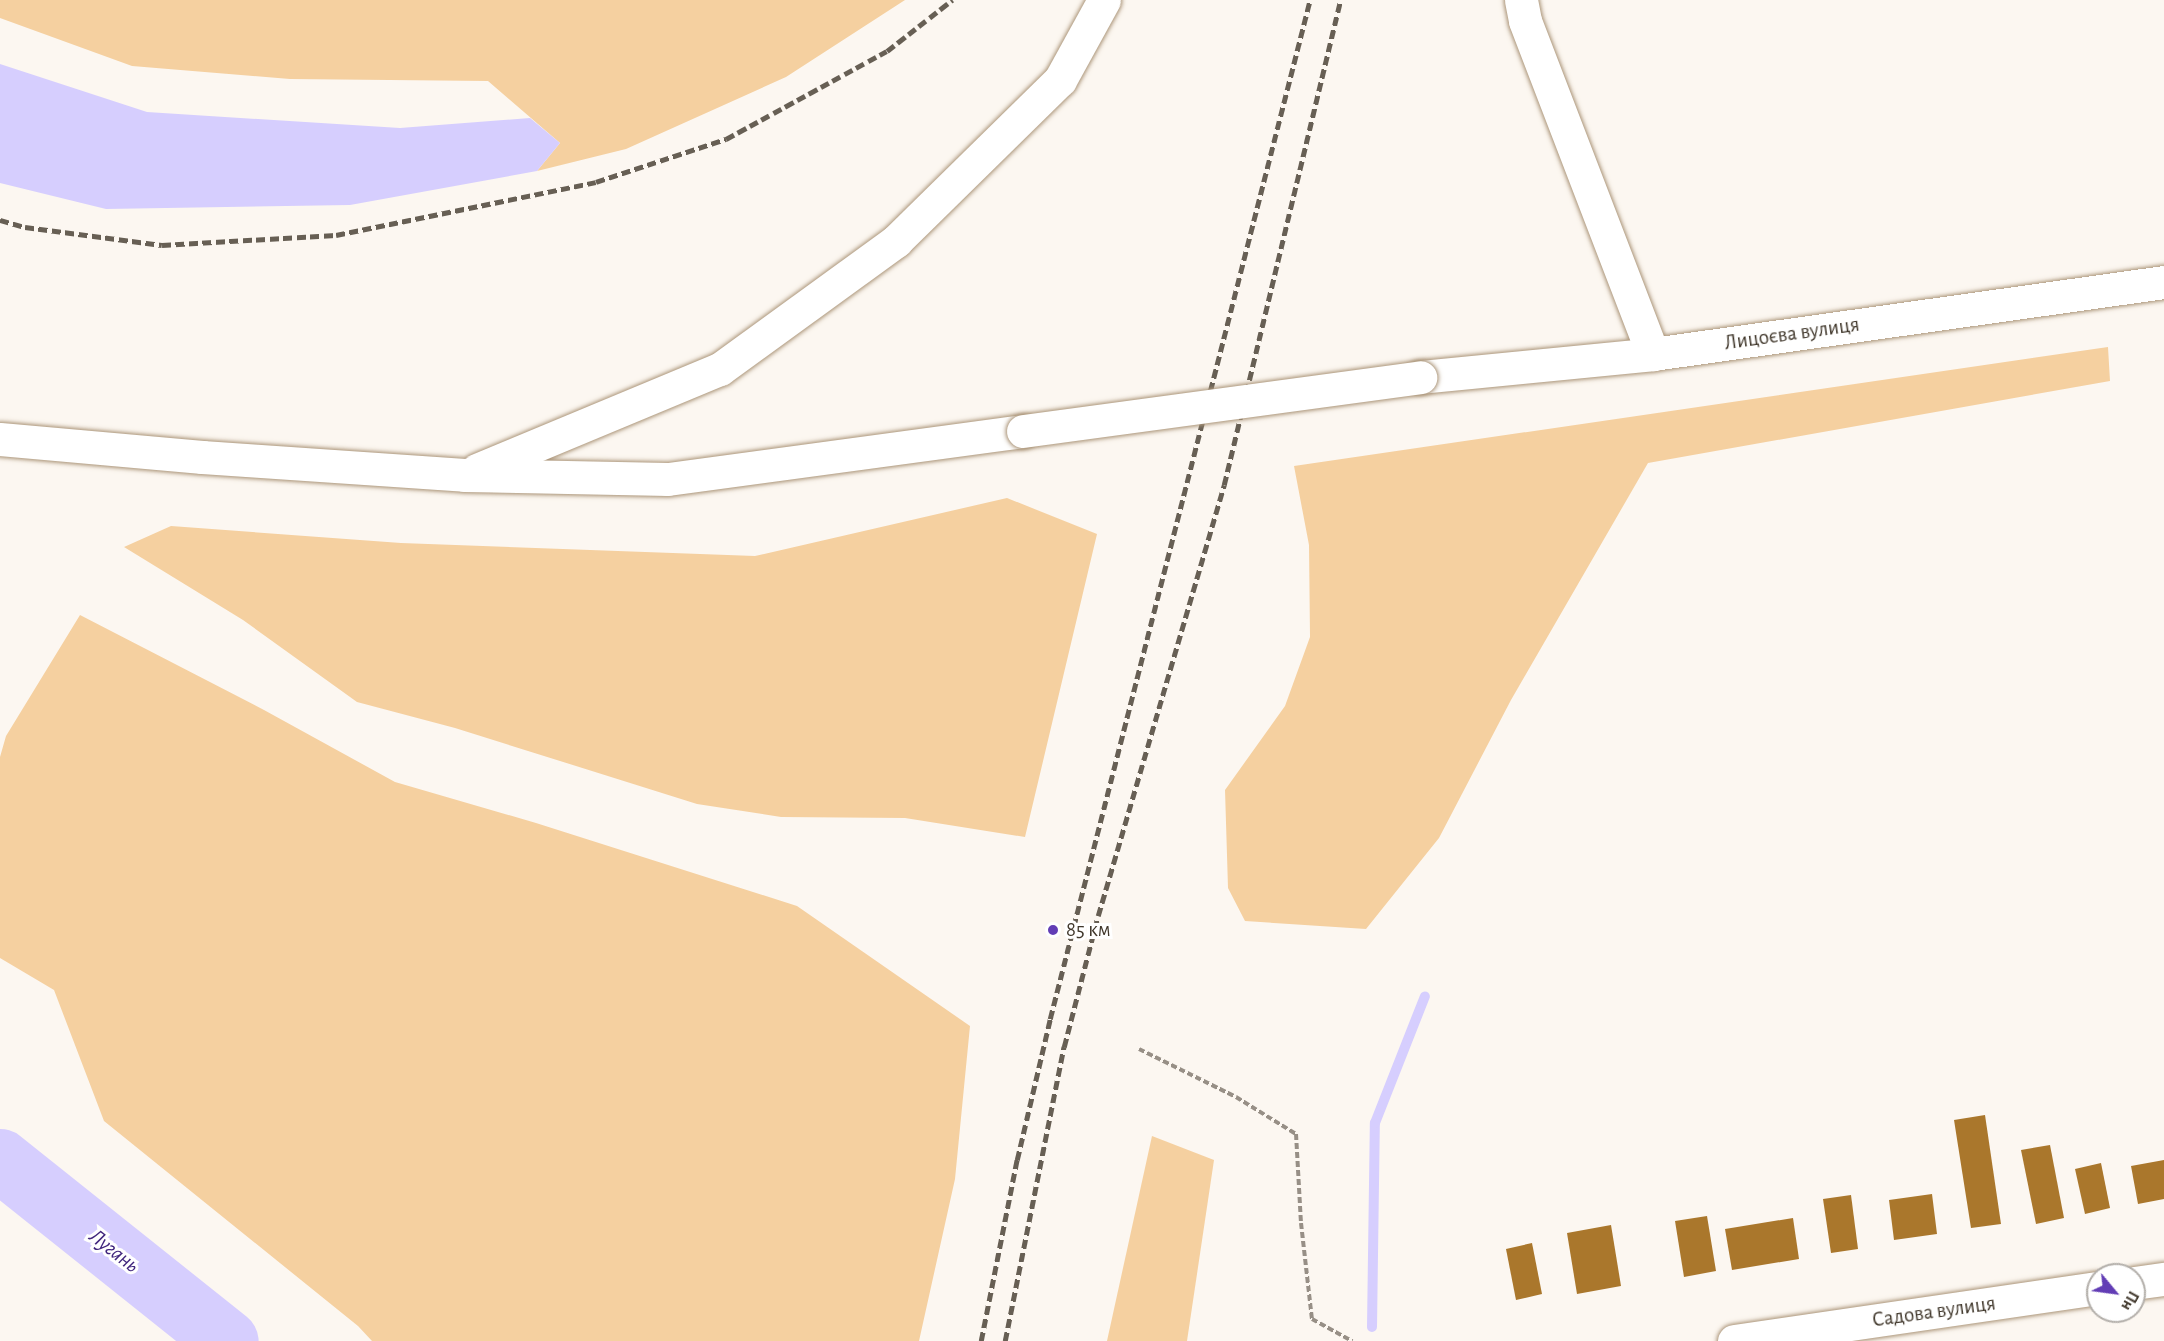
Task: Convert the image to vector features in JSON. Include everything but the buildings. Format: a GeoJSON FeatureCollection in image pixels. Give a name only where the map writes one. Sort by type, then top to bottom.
{"type":"FeatureCollection","features":[{"type":"Feature","properties":{"kind":"street"},"geometry":{"type":"LineString","coordinates":[[464,475],[720,369],[896,241],[1060,80],[1104,0]]}},
{"type":"Feature","properties":{"kind":"street"},"geometry":{"type":"LineString","coordinates":[[1521,0],[1524,21],[1653,354]]}},
{"type":"Feature","properties":{"kind":"street","name":"Лицоєва вулиця"},"geometry":{"type":"LineString","coordinates":[[0,439],[202,457],[464,475],[668,478],[1420,377],[1653,354],[2164,282]]}},
{"type":"Feature","properties":{"kind":"street"},"geometry":{"type":"LineString","coordinates":[[2146,1281],[2164,1279]]}},
{"type":"Feature","properties":{"kind":"street","name":"Садова вулиця"},"geometry":{"type":"LineString","coordinates":[[1734,1341],[2086,1290]]}},
{"type":"Feature","properties":{"kind":"path"},"geometry":{"type":"LineString","coordinates":[[1139,1049],[1236,1097],[1296,1134],[1301,1223],[1312,1319],[1352,1341]]}},
{"type":"Feature","properties":{"kind":"shaded area"},"geometry":{"type":"Polygon","coordinates":[[[0,0],[905,0],[786,77],[626,149],[537,171],[560,143],[488,81],[290,79],[132,66],[0,18],[0,0]]]}},
{"type":"Feature","properties":{"kind":"shaded area"},"geometry":{"type":"Polygon","coordinates":[[[0,64],[147,112],[400,128],[530,118],[560,143],[537,171],[350,205],[106,209],[0,183],[0,64]]]}},
{"type":"Feature","properties":{"kind":"shaded area"},"geometry":{"type":"Polygon","coordinates":[[[2108,347],[2110,381],[1648,463],[1511,700],[1439,838],[1366,929],[1245,921],[1228,888],[1225,790],[1285,706],[1310,637],[1309,545],[1294,466],[2108,347]]]}},
{"type":"Feature","properties":{"kind":"shaded area"},"geometry":{"type":"Polygon","coordinates":[[[1007,498],[1097,534],[1025,837],[905,818],[781,817],[697,804],[455,728],[357,702],[243,620],[124,547],[171,526],[401,543],[755,556],[1007,498]]]}},
{"type":"Feature","properties":{"kind":"shaded area"},"geometry":{"type":"Polygon","coordinates":[[[80,615],[264,710],[395,782],[536,823],[797,906],[970,1026],[955,1179],[919,1341],[372,1341],[358,1326],[104,1121],[54,990],[0,958],[0,757],[6,736],[80,615]]]}},
{"type":"Feature","properties":{"kind":"shaded area"},"geometry":{"type":"Polygon","coordinates":[[[1152,1136],[1214,1160],[1187,1341],[1107,1341],[1152,1136]]]}},
{"type":"Feature","properties":{"kind":"waterway"},"geometry":{"type":"LineString","coordinates":[[1372,1327],[1375,1123],[1425,996]]}},
{"type":"Feature","properties":{"kind":"waterway","name":"Лугань"},"geometry":{"type":"LineString","coordinates":[[0,1160],[227,1341]]}},
{"type":"Feature","properties":{"kind":"railway"},"geometry":{"type":"LineString","coordinates":[[0,220],[25,227],[162,245],[336,235],[596,182],[726,139],[887,51],[952,0]]}},
{"type":"Feature","properties":{"kind":"railway"},"geometry":{"type":"LineString","coordinates":[[981,1341],[1017,1160],[1050,1019],[1310,0]]}},
{"type":"Feature","properties":{"kind":"railway"},"geometry":{"type":"LineString","coordinates":[[1005,1341],[1064,1047],[1098,916],[1224,485],[1340,0]]}},
{"type":"Feature","properties":{"kind":"place","name":"85 км"},"geometry":{"type":"Point","coordinates":[1053,930]}}]}
